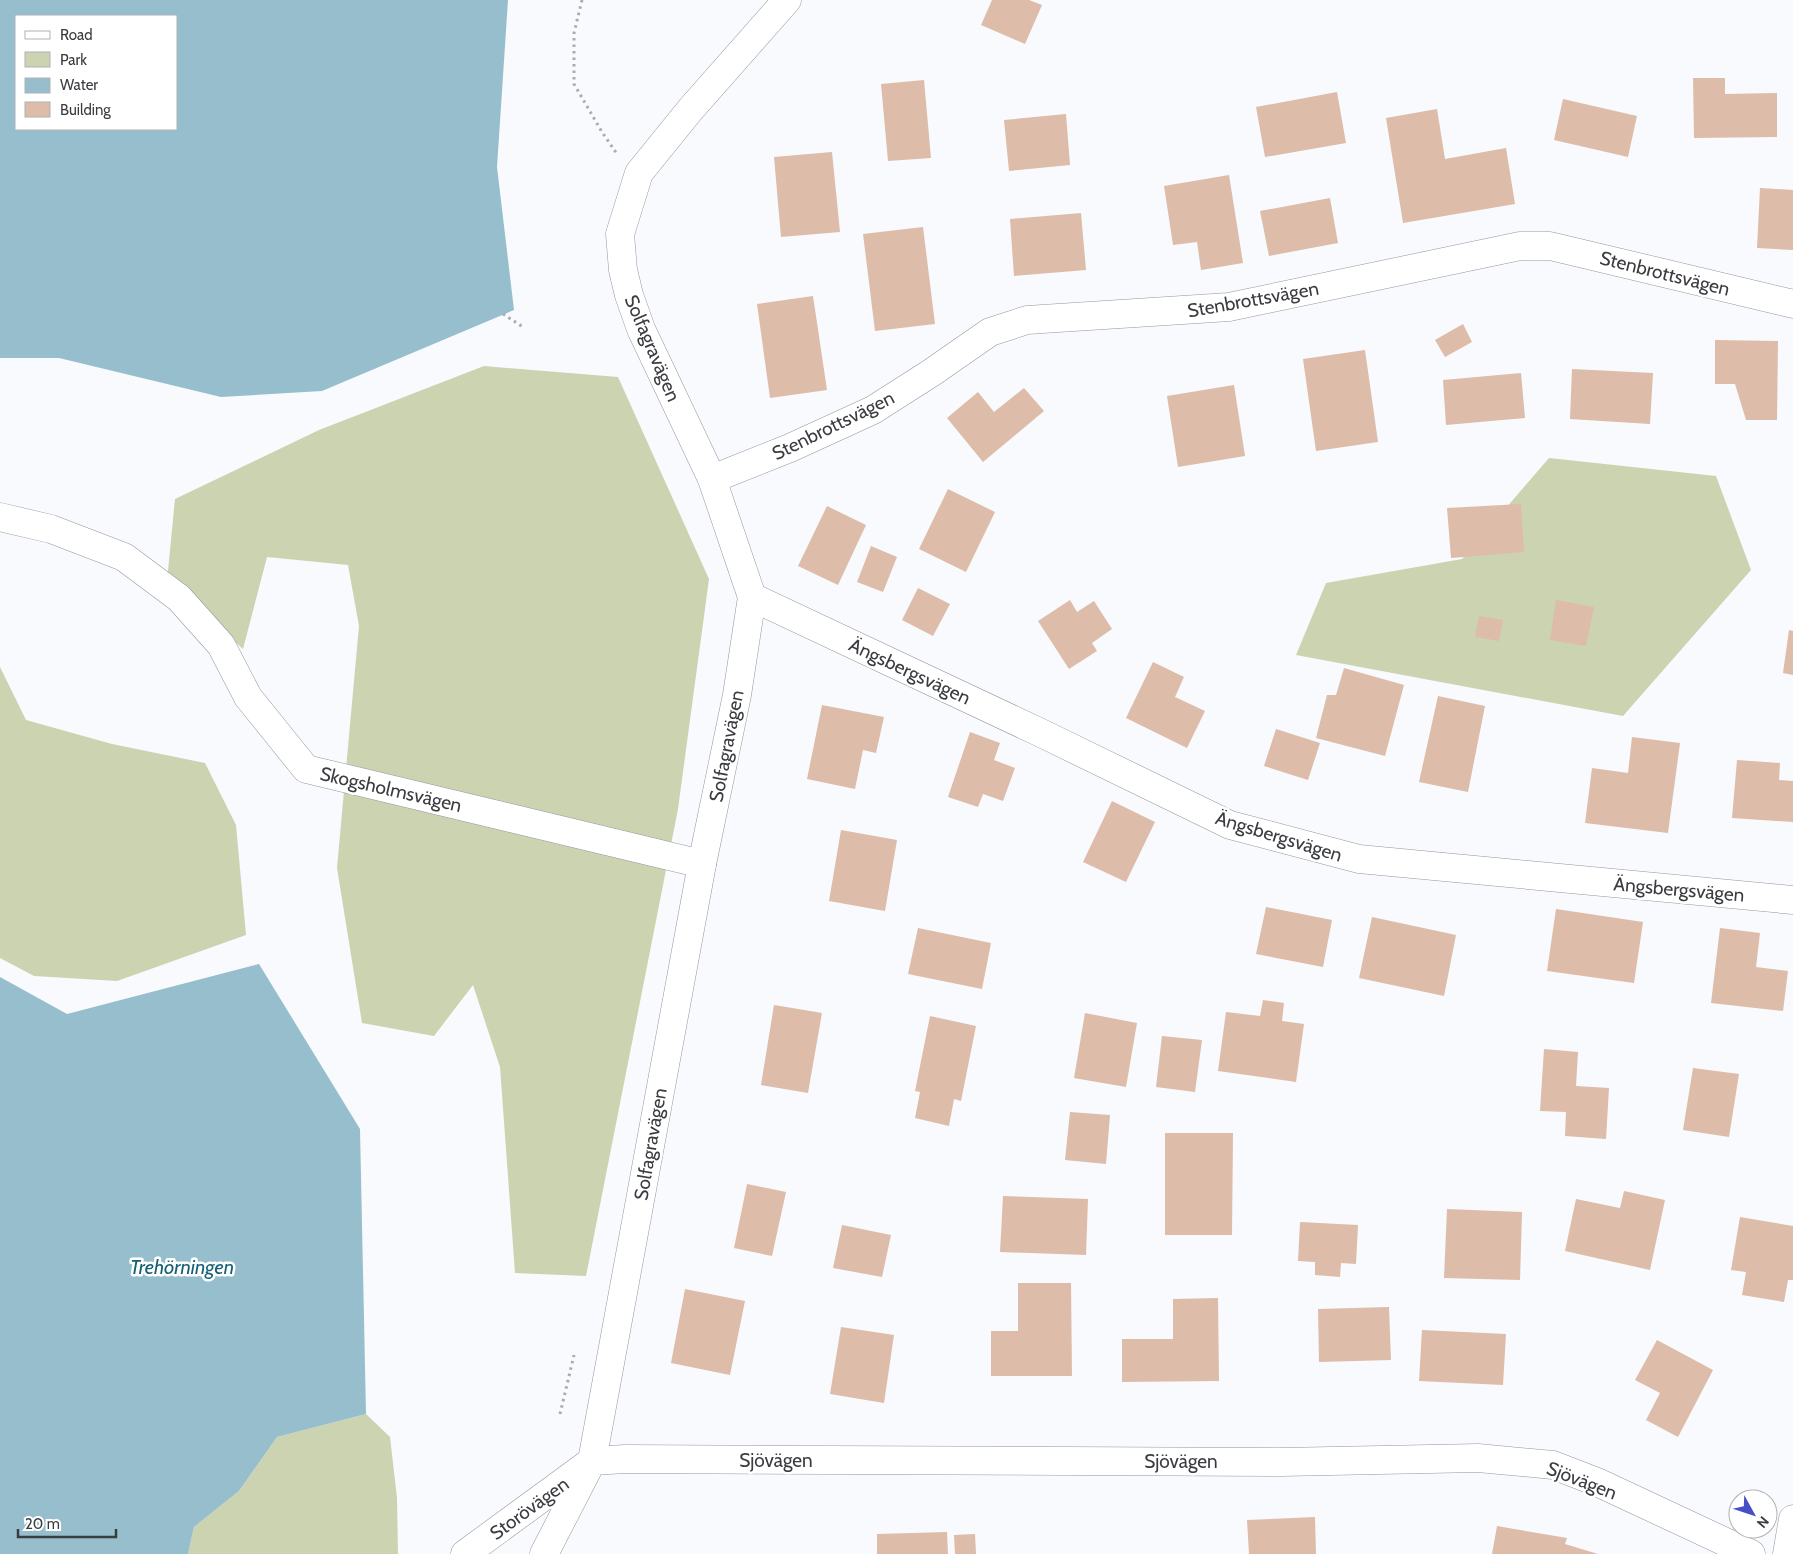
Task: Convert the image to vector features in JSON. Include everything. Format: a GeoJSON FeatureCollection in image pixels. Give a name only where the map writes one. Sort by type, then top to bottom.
{"type":"FeatureCollection","features":[{"type":"Feature","properties":{"kind":"street","name":"Solfagravägen"},"geometry":{"type":"LineString","coordinates":[[544,1554],[592,1461],[702,864],[737,695],[752,597],[712,478],[641,329],[629,295],[623,270],[620,234],[639,173],[690,110],[787,0]]}},
{"type":"Feature","properties":{"kind":"street","name":"Stenbrottsvägen"},"geometry":{"type":"LineString","coordinates":[[712,478],[790,448],[873,410],[990,332],[1027,320],[1229,307],[1520,246],[1550,246],[1793,304]]}},
{"type":"Feature","properties":{"kind":"street","name":"Skogsholmsvägen"},"geometry":{"type":"LineString","coordinates":[[0,517],[51,529],[124,557],[179,598],[221,645],[248,697],[306,769],[702,864]]}},
{"type":"Feature","properties":{"kind":"street","name":"Ängsbergsvägen"},"geometry":{"type":"LineString","coordinates":[[752,597],[1040,732],[1230,825],[1359,859],[1793,900]]}},
{"type":"Feature","properties":{"kind":"street","name":"Sjövägen"},"geometry":{"type":"LineString","coordinates":[[592,1461],[635,1459],[1282,1462],[1478,1458],[1553,1465],[1597,1482],[1751,1554]]}},
{"type":"Feature","properties":{"kind":"street","name":"Storövägen"},"geometry":{"type":"LineString","coordinates":[[465,1554],[592,1461]]}},
{"type":"Feature","properties":{"kind":"street"},"geometry":{"type":"LineString","coordinates":[[1787,1554],[1793,1519]]}},
{"type":"Feature","properties":{"kind":"path"},"geometry":{"type":"LineString","coordinates":[[582,0],[574,33],[574,84],[602,132],[637,180]]}},
{"type":"Feature","properties":{"kind":"path"},"geometry":{"type":"LineString","coordinates":[[503,314],[523,327]]}},
{"type":"Feature","properties":{"kind":"path"},"geometry":{"type":"LineString","coordinates":[[560,1414],[574,1355]]}},
{"type":"Feature","properties":{"kind":"green space"},"geometry":{"type":"Polygon","coordinates":[[[484,366],[618,377],[709,579],[678,809],[586,1276],[515,1273],[500,1067],[473,985],[434,1036],[362,1023],[337,868],[359,626],[348,565],[267,557],[243,649],[167,581],[175,499],[319,430],[484,366]]]}},
{"type":"Feature","properties":{"kind":"green space"},"geometry":{"type":"Polygon","coordinates":[[[1549,458],[1716,476],[1751,570],[1623,716],[1296,655],[1326,583],[1462,559],[1549,458]]]}},
{"type":"Feature","properties":{"kind":"green space"},"geometry":{"type":"Polygon","coordinates":[[[0,667],[26,720],[112,744],[205,763],[236,825],[246,935],[117,981],[34,976],[0,958],[0,667]]]}},
{"type":"Feature","properties":{"kind":"green space"},"geometry":{"type":"Polygon","coordinates":[[[366,1414],[390,1437],[397,1498],[398,1554],[188,1554],[194,1527],[239,1491],[277,1437],[366,1414]]]}},
{"type":"Feature","properties":{"kind":"water"},"geometry":{"type":"Polygon","coordinates":[[[0,0],[508,0],[497,167],[514,310],[322,391],[221,397],[59,358],[0,358],[0,0]]]}},
{"type":"Feature","properties":{"kind":"water","name":"Trehörningen"},"geometry":{"type":"Polygon","coordinates":[[[259,964],[360,1129],[366,1414],[277,1437],[239,1491],[194,1527],[188,1554],[0,1554],[0,977],[67,1014],[259,964]]]}},
{"type":"Feature","properties":{"kind":"building"},"geometry":{"type":"Polygon","coordinates":[[[992,0],[1029,0],[1042,5],[1025,44],[981,25],[992,0]]]}},
{"type":"Feature","properties":{"kind":"building"},"geometry":{"type":"Polygon","coordinates":[[[1693,78],[1725,78],[1725,94],[1777,93],[1777,137],[1694,138],[1693,78]]]}},
{"type":"Feature","properties":{"kind":"building"},"geometry":{"type":"Polygon","coordinates":[[[924,80],[931,158],[888,161],[881,84],[924,80]]]}},
{"type":"Feature","properties":{"kind":"building"},"geometry":{"type":"Polygon","coordinates":[[[1337,92],[1346,143],[1265,157],[1256,107],[1337,92]]]}},
{"type":"Feature","properties":{"kind":"building"},"geometry":{"type":"Polygon","coordinates":[[[1563,99],[1637,116],[1628,157],[1554,140],[1563,99]]]}},
{"type":"Feature","properties":{"kind":"building"},"geometry":{"type":"Polygon","coordinates":[[[1437,109],[1445,159],[1506,148],[1515,204],[1403,223],[1386,118],[1437,109]]]}},
{"type":"Feature","properties":{"kind":"building"},"geometry":{"type":"Polygon","coordinates":[[[1066,114],[1070,165],[1009,171],[1004,120],[1066,114]]]}},
{"type":"Feature","properties":{"kind":"building"},"geometry":{"type":"Polygon","coordinates":[[[832,152],[840,232],[781,237],[774,157],[832,152]]]}},
{"type":"Feature","properties":{"kind":"building"},"geometry":{"type":"Polygon","coordinates":[[[1229,175],[1243,263],[1201,270],[1197,242],[1173,245],[1164,186],[1229,175]]]}},
{"type":"Feature","properties":{"kind":"building"},"geometry":{"type":"Polygon","coordinates":[[[1760,188],[1793,190],[1793,250],[1757,248],[1760,188]]]}},
{"type":"Feature","properties":{"kind":"building"},"geometry":{"type":"Polygon","coordinates":[[[1330,198],[1338,243],[1269,256],[1260,211],[1330,198]]]}},
{"type":"Feature","properties":{"kind":"building"},"geometry":{"type":"Polygon","coordinates":[[[1081,213],[1086,270],[1014,276],[1010,219],[1081,213]]]}},
{"type":"Feature","properties":{"kind":"building"},"geometry":{"type":"Polygon","coordinates":[[[923,227],[935,324],[875,331],[863,234],[923,227]]]}},
{"type":"Feature","properties":{"kind":"building"},"geometry":{"type":"Polygon","coordinates":[[[813,296],[827,390],[770,398],[757,304],[813,296]]]}},
{"type":"Feature","properties":{"kind":"building"},"geometry":{"type":"Polygon","coordinates":[[[1463,324],[1472,342],[1445,357],[1435,340],[1463,324]]]}},
{"type":"Feature","properties":{"kind":"building"},"geometry":{"type":"Polygon","coordinates":[[[1715,340],[1778,341],[1777,420],[1746,420],[1735,384],[1715,384],[1715,340]]]}},
{"type":"Feature","properties":{"kind":"building"},"geometry":{"type":"Polygon","coordinates":[[[1365,350],[1378,442],[1316,451],[1303,359],[1365,350]]]}},
{"type":"Feature","properties":{"kind":"building"},"geometry":{"type":"Polygon","coordinates":[[[1572,369],[1653,373],[1650,424],[1570,419],[1572,369]]]}},
{"type":"Feature","properties":{"kind":"building"},"geometry":{"type":"Polygon","coordinates":[[[1521,373],[1525,418],[1446,425],[1443,380],[1521,373]]]}},
{"type":"Feature","properties":{"kind":"building"},"geometry":{"type":"Polygon","coordinates":[[[1234,385],[1245,456],[1178,467],[1167,396],[1234,385]]]}},
{"type":"Feature","properties":{"kind":"building"},"geometry":{"type":"Polygon","coordinates":[[[1024,388],[1044,411],[983,462],[947,418],[978,392],[994,412],[1024,388]]]}},
{"type":"Feature","properties":{"kind":"building"},"geometry":{"type":"Polygon","coordinates":[[[948,489],[995,512],[966,572],[919,549],[948,489]]]}},
{"type":"Feature","properties":{"kind":"building"},"geometry":{"type":"Polygon","coordinates":[[[1521,504],[1524,552],[1451,558],[1447,508],[1521,504]]]}},
{"type":"Feature","properties":{"kind":"building"},"geometry":{"type":"Polygon","coordinates":[[[827,506],[866,525],[838,585],[798,566],[827,506]]]}},
{"type":"Feature","properties":{"kind":"building"},"geometry":{"type":"Polygon","coordinates":[[[871,546],[897,557],[883,592],[857,582],[871,546]]]}},
{"type":"Feature","properties":{"kind":"building"},"geometry":{"type":"Polygon","coordinates":[[[918,588],[950,604],[933,636],[902,620],[918,588]]]}},
{"type":"Feature","properties":{"kind":"building"},"geometry":{"type":"Polygon","coordinates":[[[1070,600],[1077,612],[1094,601],[1112,629],[1092,643],[1097,651],[1069,669],[1038,621],[1070,600]]]}},
{"type":"Feature","properties":{"kind":"building"},"geometry":{"type":"Polygon","coordinates":[[[1556,600],[1594,607],[1586,646],[1550,640],[1556,600]]]}},
{"type":"Feature","properties":{"kind":"building"},"geometry":{"type":"Polygon","coordinates":[[[1479,616],[1503,620],[1499,641],[1475,637],[1479,616]]]}},
{"type":"Feature","properties":{"kind":"building"},"geometry":{"type":"Polygon","coordinates":[[[1789,630],[1793,631],[1793,675],[1783,673],[1789,630]]]}},
{"type":"Feature","properties":{"kind":"building"},"geometry":{"type":"Polygon","coordinates":[[[1153,662],[1184,677],[1175,697],[1205,711],[1187,748],[1126,718],[1153,662]]]}},
{"type":"Feature","properties":{"kind":"building"},"geometry":{"type":"Polygon","coordinates":[[[1344,668],[1404,685],[1385,756],[1316,738],[1327,695],[1336,695],[1344,668]]]}},
{"type":"Feature","properties":{"kind":"building"},"geometry":{"type":"Polygon","coordinates":[[[1438,696],[1485,706],[1468,792],[1419,782],[1438,696]]]}},
{"type":"Feature","properties":{"kind":"building"},"geometry":{"type":"Polygon","coordinates":[[[822,705],[884,717],[876,753],[863,750],[855,789],[807,779],[822,705]]]}},
{"type":"Feature","properties":{"kind":"building"},"geometry":{"type":"Polygon","coordinates":[[[1276,729],[1320,743],[1308,780],[1264,766],[1276,729]]]}},
{"type":"Feature","properties":{"kind":"building"},"geometry":{"type":"Polygon","coordinates":[[[970,732],[1000,743],[994,760],[1015,768],[1003,801],[983,794],[978,807],[948,797],[970,732]]]}},
{"type":"Feature","properties":{"kind":"building"},"geometry":{"type":"Polygon","coordinates":[[[1632,737],[1680,743],[1668,833],[1585,823],[1592,768],[1628,773],[1632,737]]]}},
{"type":"Feature","properties":{"kind":"building"},"geometry":{"type":"Polygon","coordinates":[[[1737,760],[1780,763],[1779,780],[1793,781],[1793,822],[1732,818],[1737,760]]]}},
{"type":"Feature","properties":{"kind":"building"},"geometry":{"type":"Polygon","coordinates":[[[1112,801],[1155,822],[1126,882],[1083,862],[1112,801]]]}},
{"type":"Feature","properties":{"kind":"building"},"geometry":{"type":"Polygon","coordinates":[[[841,830],[897,840],[885,911],[829,901],[841,830]]]}},
{"type":"Feature","properties":{"kind":"building"},"geometry":{"type":"Polygon","coordinates":[[[1266,907],[1332,920],[1323,967],[1256,954],[1266,907]]]}},
{"type":"Feature","properties":{"kind":"building"},"geometry":{"type":"Polygon","coordinates":[[[1556,909],[1643,922],[1634,983],[1547,971],[1556,909]]]}},
{"type":"Feature","properties":{"kind":"building"},"geometry":{"type":"Polygon","coordinates":[[[1372,917],[1456,935],[1444,996],[1359,978],[1372,917]]]}},
{"type":"Feature","properties":{"kind":"building"},"geometry":{"type":"Polygon","coordinates":[[[918,928],[991,943],[982,989],[908,974],[918,928]]]}},
{"type":"Feature","properties":{"kind":"building"},"geometry":{"type":"Polygon","coordinates":[[[1720,928],[1760,933],[1756,967],[1788,971],[1783,1011],[1711,1003],[1720,928]]]}},
{"type":"Feature","properties":{"kind":"building"},"geometry":{"type":"Polygon","coordinates":[[[1263,1000],[1284,1003],[1282,1021],[1304,1024],[1296,1082],[1218,1071],[1226,1012],[1260,1016],[1263,1000]]]}},
{"type":"Feature","properties":{"kind":"building"},"geometry":{"type":"Polygon","coordinates":[[[774,1005],[822,1013],[808,1093],[761,1085],[774,1005]]]}},
{"type":"Feature","properties":{"kind":"building"},"geometry":{"type":"Polygon","coordinates":[[[1085,1013],[1137,1023],[1126,1087],[1074,1078],[1085,1013]]]}},
{"type":"Feature","properties":{"kind":"building"},"geometry":{"type":"Polygon","coordinates":[[[930,1016],[976,1026],[961,1101],[954,1099],[949,1126],[915,1118],[920,1092],[915,1091],[930,1016]]]}},
{"type":"Feature","properties":{"kind":"building"},"geometry":{"type":"Polygon","coordinates":[[[1162,1036],[1202,1040],[1195,1092],[1156,1087],[1162,1036]]]}},
{"type":"Feature","properties":{"kind":"building"},"geometry":{"type":"Polygon","coordinates":[[[1544,1049],[1578,1052],[1576,1086],[1609,1088],[1606,1139],[1565,1136],[1566,1112],[1540,1111],[1544,1049]]]}},
{"type":"Feature","properties":{"kind":"building"},"geometry":{"type":"Polygon","coordinates":[[[1693,1068],[1739,1074],[1729,1137],[1683,1130],[1693,1068]]]}},
{"type":"Feature","properties":{"kind":"building"},"geometry":{"type":"Polygon","coordinates":[[[1070,1112],[1110,1115],[1106,1164],[1065,1160],[1070,1112]]]}},
{"type":"Feature","properties":{"kind":"building"},"geometry":{"type":"Polygon","coordinates":[[[1165,1133],[1233,1133],[1232,1235],[1165,1235],[1165,1133]]]}},
{"type":"Feature","properties":{"kind":"building"},"geometry":{"type":"Polygon","coordinates":[[[747,1184],[786,1192],[772,1256],[734,1248],[747,1184]]]}},
{"type":"Feature","properties":{"kind":"building"},"geometry":{"type":"Polygon","coordinates":[[[1624,1191],[1665,1200],[1650,1270],[1565,1251],[1576,1199],[1620,1208],[1624,1191]]]}},
{"type":"Feature","properties":{"kind":"building"},"geometry":{"type":"Polygon","coordinates":[[[1003,1196],[1088,1199],[1086,1255],[1000,1252],[1003,1196]]]}},
{"type":"Feature","properties":{"kind":"building"},"geometry":{"type":"Polygon","coordinates":[[[1447,1209],[1522,1212],[1520,1280],[1444,1278],[1447,1209]]]}},
{"type":"Feature","properties":{"kind":"building"},"geometry":{"type":"Polygon","coordinates":[[[1740,1217],[1793,1226],[1793,1280],[1788,1280],[1784,1302],[1742,1295],[1746,1272],[1731,1270],[1740,1217]]]}},
{"type":"Feature","properties":{"kind":"building"},"geometry":{"type":"Polygon","coordinates":[[[1300,1222],[1358,1225],[1356,1264],[1341,1263],[1340,1277],[1315,1275],[1315,1262],[1298,1261],[1300,1222]]]}},
{"type":"Feature","properties":{"kind":"building"},"geometry":{"type":"Polygon","coordinates":[[[842,1225],[891,1235],[882,1277],[833,1268],[842,1225]]]}},
{"type":"Feature","properties":{"kind":"building"},"geometry":{"type":"Polygon","coordinates":[[[1018,1283],[1071,1283],[1072,1376],[991,1376],[991,1331],[1018,1331],[1018,1283]]]}},
{"type":"Feature","properties":{"kind":"building"},"geometry":{"type":"Polygon","coordinates":[[[685,1289],[745,1301],[730,1375],[671,1363],[685,1289]]]}},
{"type":"Feature","properties":{"kind":"building"},"geometry":{"type":"Polygon","coordinates":[[[1218,1298],[1219,1381],[1122,1382],[1122,1339],[1173,1339],[1173,1299],[1218,1298]]]}},
{"type":"Feature","properties":{"kind":"building"},"geometry":{"type":"Polygon","coordinates":[[[1389,1307],[1391,1360],[1319,1362],[1318,1309],[1389,1307]]]}},
{"type":"Feature","properties":{"kind":"building"},"geometry":{"type":"Polygon","coordinates":[[[841,1327],[894,1335],[884,1403],[830,1394],[841,1327]]]}},
{"type":"Feature","properties":{"kind":"building"},"geometry":{"type":"Polygon","coordinates":[[[1422,1330],[1506,1334],[1503,1385],[1419,1381],[1422,1330]]]}},
{"type":"Feature","properties":{"kind":"building"},"geometry":{"type":"Polygon","coordinates":[[[1657,1340],[1713,1370],[1678,1437],[1646,1420],[1660,1393],[1635,1380],[1657,1340]]]}},
{"type":"Feature","properties":{"kind":"building"},"geometry":{"type":"Polygon","coordinates":[[[1315,1517],[1316,1554],[1249,1554],[1247,1520],[1315,1517]]]}},
{"type":"Feature","properties":{"kind":"building"},"geometry":{"type":"Polygon","coordinates":[[[1497,1526],[1567,1538],[1565,1544],[1598,1554],[1492,1554],[1497,1526]]]}},
{"type":"Feature","properties":{"kind":"building"},"geometry":{"type":"Polygon","coordinates":[[[947,1532],[948,1554],[877,1554],[877,1534],[947,1532]]]}},
{"type":"Feature","properties":{"kind":"building"},"geometry":{"type":"Polygon","coordinates":[[[975,1534],[976,1554],[955,1554],[954,1535],[975,1534]]]}}]}
